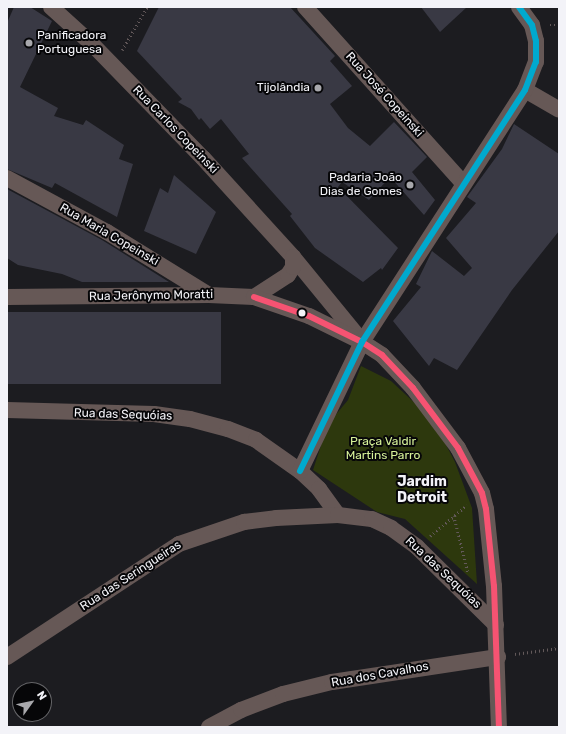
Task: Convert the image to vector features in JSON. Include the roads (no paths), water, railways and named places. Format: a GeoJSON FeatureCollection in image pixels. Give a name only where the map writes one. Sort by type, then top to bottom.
{"type":"FeatureCollection","features":[{"type":"Feature","properties":{"kind":"street","name":"Rua Carlos Copeinski"},"geometry":{"type":"LineString","coordinates":[[51,7],[113,66],[203,158],[293,257],[362,342]]}},
{"type":"Feature","properties":{"kind":"street","name":"Rua José Copeinski"},"geometry":{"type":"LineString","coordinates":[[305,7],[463,183]]}},
{"type":"Feature","properties":{"kind":"street"},"geometry":{"type":"LineString","coordinates":[[300,471],[362,342],[463,183],[525,90],[536,62],[536,41],[532,25],[519,7]]}},
{"type":"Feature","properties":{"kind":"street"},"geometry":{"type":"LineString","coordinates":[[525,90],[559,110]]}},
{"type":"Feature","properties":{"kind":"street","name":"Rua Maria Copeinski"},"geometry":{"type":"LineString","coordinates":[[7,178],[107,232],[209,295]]}},
{"type":"Feature","properties":{"kind":"street"},"geometry":{"type":"LineString","coordinates":[[254,297],[288,275],[293,267],[293,257]]}},
{"type":"Feature","properties":{"kind":"street","name":"Rua Jerônymo Moratti"},"geometry":{"type":"LineString","coordinates":[[7,297],[209,295],[254,297],[309,316],[362,342]]}},
{"type":"Feature","properties":{"kind":"street"},"geometry":{"type":"LineString","coordinates":[[362,342],[382,355],[413,388],[458,448],[482,493],[492,559],[498,656],[499,727]]}},
{"type":"Feature","properties":{"kind":"street","name":"Rua das Sequóias"},"geometry":{"type":"LineString","coordinates":[[7,410],[154,414],[190,418],[228,429],[256,440],[300,471],[319,489],[338,515],[372,519],[390,528],[417,547],[496,625]]}},
{"type":"Feature","properties":{"kind":"street","name":"Rua das Seringueiras"},"geometry":{"type":"LineString","coordinates":[[7,657],[179,544],[244,522],[338,515]]}},
{"type":"Feature","properties":{"kind":"street","name":"Rua dos Cavalhos"},"geometry":{"type":"LineString","coordinates":[[209,727],[241,710],[283,694],[340,681],[498,656]]}},
{"type":"Feature","properties":{"kind":"place","name":"Panificadora Portuguesa"},"geometry":{"type":"Point","coordinates":[29,43]}},
{"type":"Feature","properties":{"kind":"place","name":"Tijolândia"},"geometry":{"type":"Point","coordinates":[318,88]}},
{"type":"Feature","properties":{"kind":"place","name":"Padaria João Dias de Gomes"},"geometry":{"type":"Point","coordinates":[410,185]}},
{"type":"Feature","properties":{"kind":"district","name":"Jardim Detroit"},"geometry":{"type":"Point","coordinates":[422,490]}},
{"type":"Feature","properties":{"kind":"park label","name":"Praça Valdir Martins Parro"},"geometry":{"type":"Point","coordinates":[383,449]}}]}
